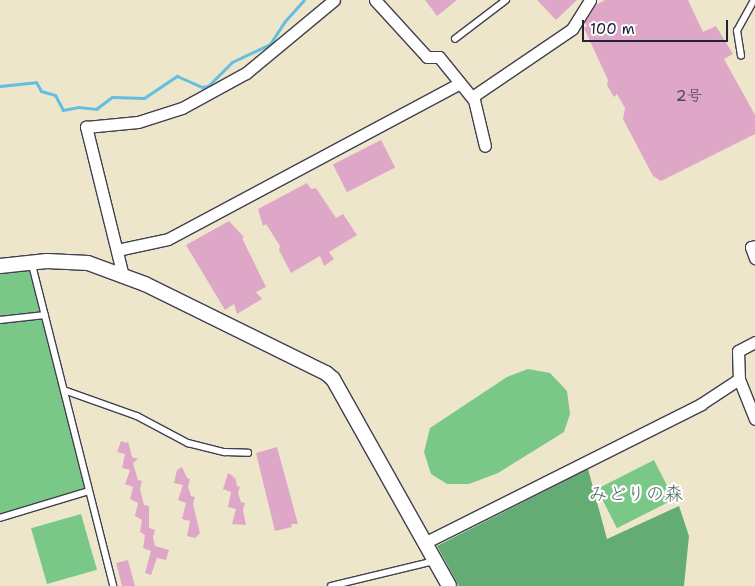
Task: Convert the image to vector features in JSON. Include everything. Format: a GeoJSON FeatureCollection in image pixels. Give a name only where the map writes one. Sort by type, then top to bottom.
{"type":"FeatureCollection","features":[{"type":"Feature","properties":{"kind":"street"},"geometry":{"type":"LineString","coordinates":[[123,276],[86,127],[138,122],[182,108],[246,73],[334,0]]}},
{"type":"Feature","properties":{"kind":"street"},"geometry":{"type":"LineString","coordinates":[[375,0],[428,57],[439,57],[472,97],[485,146]]}},
{"type":"Feature","properties":{"kind":"street"},"geometry":{"type":"LineString","coordinates":[[472,97],[572,29],[590,0]]}},
{"type":"Feature","properties":{"kind":"street"},"geometry":{"type":"LineString","coordinates":[[116,250],[168,239],[460,83]]}},
{"type":"Feature","properties":{"kind":"street"},"geometry":{"type":"LineString","coordinates":[[755,246],[751,247],[755,258]]}},
{"type":"Feature","properties":{"kind":"street"},"geometry":{"type":"LineString","coordinates":[[0,266],[47,261],[88,263],[145,284],[326,373],[333,379],[450,586]]}},
{"type":"Feature","properties":{"kind":"street"},"geometry":{"type":"LineString","coordinates":[[755,342],[738,351],[739,380],[755,419]]}},
{"type":"Feature","properties":{"kind":"street"},"geometry":{"type":"LineString","coordinates":[[424,542],[701,404],[739,380]]}},
{"type":"Feature","properties":{"kind":"lane"},"geometry":{"type":"LineString","coordinates":[[455,38],[506,0]]}},
{"type":"Feature","properties":{"kind":"lane"},"geometry":{"type":"LineString","coordinates":[[741,56],[736,31],[754,0]]}},
{"type":"Feature","properties":{"kind":"lane"},"geometry":{"type":"LineString","coordinates":[[32,263],[114,586]]}},
{"type":"Feature","properties":{"kind":"lane"},"geometry":{"type":"LineString","coordinates":[[0,320],[45,315]]}},
{"type":"Feature","properties":{"kind":"lane"},"geometry":{"type":"LineString","coordinates":[[64,390],[136,416],[188,442],[225,452],[248,453]]}},
{"type":"Feature","properties":{"kind":"lane"},"geometry":{"type":"LineString","coordinates":[[0,518],[89,491]]}},
{"type":"Feature","properties":{"kind":"lane"},"geometry":{"type":"LineString","coordinates":[[332,586],[435,561]]}},
{"type":"Feature","properties":{"kind":"green space"},"geometry":{"type":"Polygon","coordinates":[[[32,263],[89,491],[0,515],[0,269],[32,263]]]}},
{"type":"Feature","properties":{"kind":"green space"},"geometry":{"type":"Polygon","coordinates":[[[528,369],[550,373],[567,391],[570,414],[564,432],[498,473],[469,484],[447,484],[431,474],[424,452],[430,428],[507,377],[528,369]]]}},
{"type":"Feature","properties":{"kind":"green space","name":"みどりの森"},"geometry":{"type":"Polygon","coordinates":[[[654,460],[674,499],[617,528],[597,489],[654,460]]]}},
{"type":"Feature","properties":{"kind":"green space"},"geometry":{"type":"Polygon","coordinates":[[[588,469],[607,539],[679,506],[689,536],[684,586],[459,586],[437,546],[588,469]]]}},
{"type":"Feature","properties":{"kind":"green space"},"geometry":{"type":"Polygon","coordinates":[[[81,514],[97,570],[47,584],[31,528],[81,514]]]}},
{"type":"Feature","properties":{"kind":"building"},"geometry":{"type":"Polygon","coordinates":[[[425,0],[457,0],[437,16],[425,0]]]}},
{"type":"Feature","properties":{"kind":"building"},"geometry":{"type":"Polygon","coordinates":[[[537,0],[577,0],[556,20],[537,0]]]}},
{"type":"Feature","properties":{"kind":"building"},"geometry":{"type":"Polygon","coordinates":[[[605,0],[688,0],[703,32],[716,26],[733,54],[724,59],[755,115],[755,134],[661,181],[653,176],[623,119],[625,108],[617,94],[614,97],[607,85],[608,80],[584,28],[587,26],[585,22],[596,5],[605,0]]]}},
{"type":"Feature","properties":{"kind":"building"},"geometry":{"type":"Polygon","coordinates":[[[381,140],[395,168],[347,192],[333,165],[381,140]]]}},
{"type":"Feature","properties":{"kind":"building"},"geometry":{"type":"Polygon","coordinates":[[[307,183],[311,189],[316,188],[336,218],[343,214],[357,235],[329,252],[334,259],[324,266],[320,256],[291,273],[279,250],[280,246],[266,224],[263,226],[258,209],[307,183]]]}},
{"type":"Feature","properties":{"kind":"building"},"geometry":{"type":"Polygon","coordinates":[[[229,221],[244,237],[242,238],[266,287],[256,292],[262,299],[237,314],[234,304],[225,310],[186,245],[229,221]]]}},
{"type":"Feature","properties":{"kind":"building"},"geometry":{"type":"Polygon","coordinates":[[[121,441],[127,443],[128,441],[132,457],[138,459],[133,463],[138,480],[142,481],[140,489],[144,505],[149,506],[149,528],[155,530],[153,538],[155,546],[169,550],[166,560],[157,558],[151,575],[145,573],[151,551],[143,548],[145,535],[140,532],[142,520],[135,516],[138,503],[130,499],[133,487],[125,484],[130,470],[122,468],[125,454],[117,452],[121,441]]]}},
{"type":"Feature","properties":{"kind":"building"},"geometry":{"type":"Polygon","coordinates":[[[277,447],[298,524],[291,524],[292,527],[275,531],[256,453],[277,447]]]}},
{"type":"Feature","properties":{"kind":"building"},"geometry":{"type":"Polygon","coordinates":[[[182,467],[187,478],[190,479],[188,487],[191,496],[195,497],[193,504],[200,533],[195,538],[187,536],[190,521],[182,519],[186,503],[178,500],[183,485],[174,483],[177,470],[182,467]]]}},
{"type":"Feature","properties":{"kind":"building"},"geometry":{"type":"Polygon","coordinates":[[[228,473],[233,476],[234,480],[235,476],[237,486],[240,487],[238,493],[241,502],[245,503],[243,510],[246,525],[232,524],[236,509],[228,507],[231,492],[223,489],[228,473]]]}},
{"type":"Feature","properties":{"kind":"building"},"geometry":{"type":"Polygon","coordinates":[[[128,560],[135,586],[122,586],[116,563],[128,560]]]}},
{"type":"Feature","properties":{"kind":"waterway"},"geometry":{"type":"LineString","coordinates":[[0,86],[36,82],[41,91],[55,95],[63,110],[78,107],[96,109],[112,97],[144,98],[177,76],[202,87],[208,86],[232,62],[270,44],[285,21],[304,0]]}}]}
